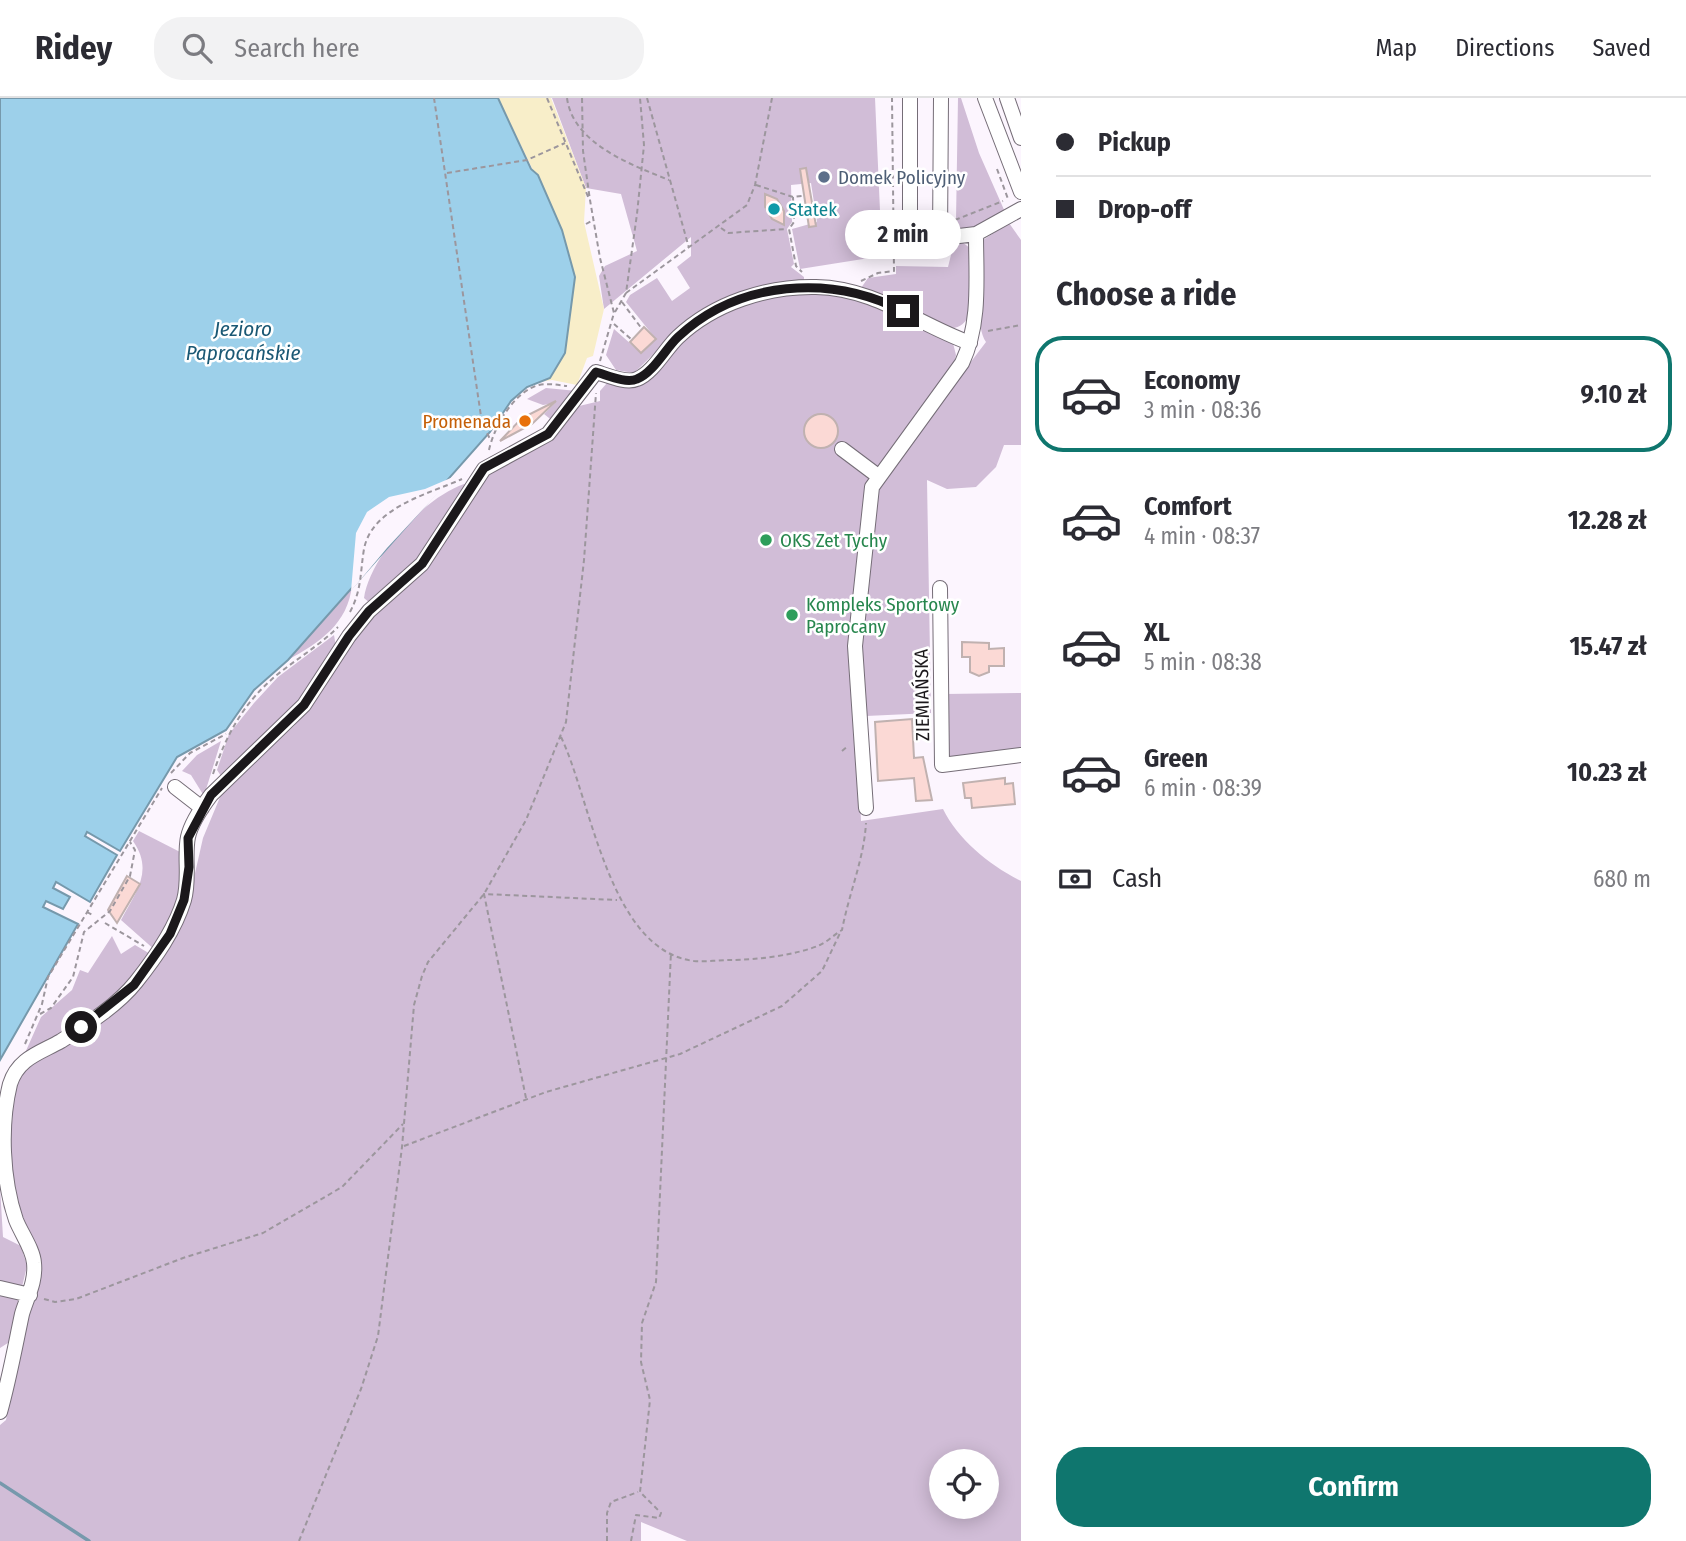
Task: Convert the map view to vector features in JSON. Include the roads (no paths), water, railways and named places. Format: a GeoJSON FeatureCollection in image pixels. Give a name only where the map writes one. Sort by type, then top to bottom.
{"type":"FeatureCollection","features":[{"type":"Feature","properties":{"kind":"street"},"geometry":{"type":"LineString","coordinates":[[910,98],[910,231],[925,240],[976,234],[1021,209]]}},
{"type":"Feature","properties":{"kind":"street"},"geometry":{"type":"LineString","coordinates":[[940,238],[941,98]]}},
{"type":"Feature","properties":{"kind":"street"},"geometry":{"type":"LineString","coordinates":[[985,98],[1021,192]]}},
{"type":"Feature","properties":{"kind":"street"},"geometry":{"type":"LineString","coordinates":[[1007,98],[1021,138]]}},
{"type":"Feature","properties":{"kind":"street"},"geometry":{"type":"LineString","coordinates":[[866,808],[855,646],[869,499],[878,475],[962,363],[971,338],[976,234]]}},
{"type":"Feature","properties":{"kind":"street"},"geometry":{"type":"LineString","coordinates":[[0,1412],[23,1311],[30,1295],[35,1264],[13,1212],[3,1154],[10,1083],[26,1059],[71,1034],[134,985],[170,934],[184,900],[189,867],[188,838],[206,802],[304,705],[349,636],[369,611],[422,564],[484,468],[548,434],[596,372],[628,380],[640,378],[678,337],[713,312],[768,291],[791,288],[837,289],[869,295],[971,338]]}},
{"type":"Feature","properties":{"kind":"street"},"geometry":{"type":"LineString","coordinates":[[842,449],[878,475]]}},
{"type":"Feature","properties":{"kind":"street","name":"ZIEMIAŃSKA"},"geometry":{"type":"LineString","coordinates":[[940,588],[942,765],[1021,755]]}},
{"type":"Feature","properties":{"kind":"street"},"geometry":{"type":"LineString","coordinates":[[170,785],[206,802]]}},
{"type":"Feature","properties":{"kind":"street"},"geometry":{"type":"LineString","coordinates":[[0,1288],[30,1295]]}},
{"type":"Feature","properties":{"kind":"water","name":"Jezioro Paprocańskie"},"geometry":{"type":"Polygon","coordinates":[[[0,98],[498,98],[531,169],[538,175],[562,230],[575,277],[565,353],[550,378],[527,387],[511,401],[490,432],[288,660],[254,690],[226,730],[177,757],[120,851],[87,832],[85,836],[117,855],[90,902],[56,882],[53,888],[70,897],[63,909],[46,901],[43,907],[78,924],[0,1060],[0,98]]]}},
{"type":"Feature","properties":{"kind":"waterway"},"geometry":{"type":"LineString","coordinates":[[0,1483],[89,1541]]}},
{"type":"Feature","properties":{"kind":"place","name":"Domek Policyjny"},"geometry":{"type":"Point","coordinates":[824,177]}},
{"type":"Feature","properties":{"kind":"place","name":"Statek"},"geometry":{"type":"Point","coordinates":[774,209]}},
{"type":"Feature","properties":{"kind":"place","name":"Promenada"},"geometry":{"type":"Point","coordinates":[525,421]}},
{"type":"Feature","properties":{"kind":"place","name":"OKS Zet Tychy"},"geometry":{"type":"Point","coordinates":[766,540]}},
{"type":"Feature","properties":{"kind":"place","name":"Kompleks Sportowy Paprocany"},"geometry":{"type":"Point","coordinates":[792,615]}}]}
